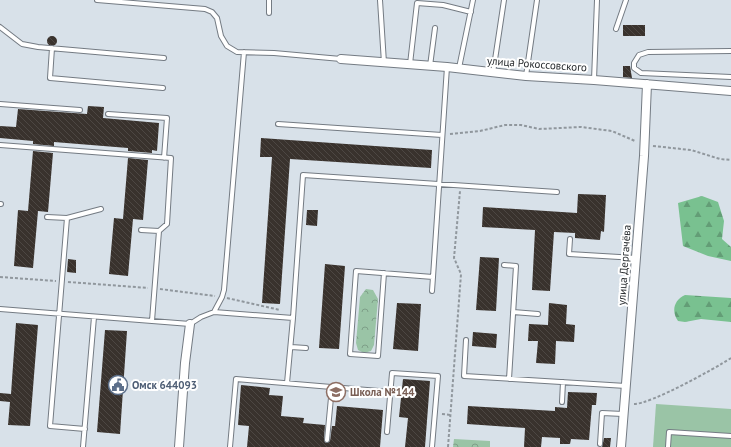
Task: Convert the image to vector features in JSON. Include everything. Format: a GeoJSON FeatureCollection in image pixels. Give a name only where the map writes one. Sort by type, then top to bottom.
{"type":"FeatureCollection","features":[{"type":"Feature","properties":{"kind":"street","name":"улица Рокоссовского"},"geometry":{"type":"LineString","coordinates":[[341,59],[459,68],[526,76],[731,91]]}},
{"type":"Feature","properties":{"kind":"street","name":"улица Дергачёва"},"geometry":{"type":"LineString","coordinates":[[621,447],[644,145],[644,84]]}},
{"type":"Feature","properties":{"kind":"street"},"geometry":{"type":"LineString","coordinates":[[178,447],[190,324]]}},
{"type":"Feature","properties":{"kind":"lane"},"geometry":{"type":"LineString","coordinates":[[97,0],[205,9],[212,12],[217,18],[221,36],[227,46],[237,52],[274,53],[341,59]]}},
{"type":"Feature","properties":{"kind":"lane"},"geometry":{"type":"LineString","coordinates":[[268,13],[269,0]]}},
{"type":"Feature","properties":{"kind":"lane"},"geometry":{"type":"LineString","coordinates":[[380,0],[384,62]]}},
{"type":"Feature","properties":{"kind":"lane"},"geometry":{"type":"LineString","coordinates":[[443,0],[443,5]]}},
{"type":"Feature","properties":{"kind":"lane"},"geometry":{"type":"LineString","coordinates":[[459,68],[473,0]]}},
{"type":"Feature","properties":{"kind":"lane"},"geometry":{"type":"LineString","coordinates":[[493,72],[504,0]]}},
{"type":"Feature","properties":{"kind":"lane"},"geometry":{"type":"LineString","coordinates":[[526,76],[537,0]]}},
{"type":"Feature","properties":{"kind":"lane"},"geometry":{"type":"LineString","coordinates":[[594,80],[597,0]]}},
{"type":"Feature","properties":{"kind":"lane"},"geometry":{"type":"LineString","coordinates":[[616,29],[626,0]]}},
{"type":"Feature","properties":{"kind":"lane"},"geometry":{"type":"LineString","coordinates":[[410,64],[417,2],[443,5],[471,12]]}},
{"type":"Feature","properties":{"kind":"lane"},"geometry":{"type":"LineString","coordinates":[[0,27],[22,44],[164,58]]}},
{"type":"Feature","properties":{"kind":"lane"},"geometry":{"type":"LineString","coordinates":[[430,66],[435,28]]}},
{"type":"Feature","properties":{"kind":"lane"},"geometry":{"type":"LineString","coordinates":[[52,48],[50,78],[163,88]]}},
{"type":"Feature","properties":{"kind":"lane"},"geometry":{"type":"LineString","coordinates":[[731,50],[648,52],[639,55],[634,63],[634,68],[641,73],[731,77]]}},
{"type":"Feature","properties":{"kind":"lane"},"geometry":{"type":"LineString","coordinates":[[214,312],[222,297],[244,52]]}},
{"type":"Feature","properties":{"kind":"lane"},"geometry":{"type":"LineString","coordinates":[[432,291],[447,67]]}},
{"type":"Feature","properties":{"kind":"lane"},"geometry":{"type":"LineString","coordinates":[[641,73],[644,84]]}},
{"type":"Feature","properties":{"kind":"lane"},"geometry":{"type":"LineString","coordinates":[[0,104],[80,110]]}},
{"type":"Feature","properties":{"kind":"lane"},"geometry":{"type":"LineString","coordinates":[[108,114],[167,118],[164,158]]}},
{"type":"Feature","properties":{"kind":"lane"},"geometry":{"type":"LineString","coordinates":[[278,124],[442,135]]}},
{"type":"Feature","properties":{"kind":"lane"},"geometry":{"type":"LineString","coordinates":[[0,144],[171,158],[167,224],[159,231],[152,321]]}},
{"type":"Feature","properties":{"kind":"lane"},"geometry":{"type":"LineString","coordinates":[[288,384],[303,175],[557,192]]}},
{"type":"Feature","properties":{"kind":"lane"},"geometry":{"type":"LineString","coordinates":[[47,217],[67,218],[101,209]]}},
{"type":"Feature","properties":{"kind":"lane"},"geometry":{"type":"LineString","coordinates":[[67,218],[50,426],[85,429]]}},
{"type":"Feature","properties":{"kind":"lane"},"geometry":{"type":"LineString","coordinates":[[141,230],[159,231]]}},
{"type":"Feature","properties":{"kind":"lane"},"geometry":{"type":"LineString","coordinates":[[570,239],[569,254],[636,258]]}},
{"type":"Feature","properties":{"kind":"lane"},"geometry":{"type":"LineString","coordinates":[[504,265],[516,266],[509,379]]}},
{"type":"Feature","properties":{"kind":"lane"},"geometry":{"type":"LineString","coordinates":[[384,273],[378,356],[350,354],[356,271],[384,273],[433,277]]}},
{"type":"Feature","properties":{"kind":"lane"},"geometry":{"type":"LineString","coordinates":[[0,309],[190,324],[201,317],[214,312],[293,318]]}},
{"type":"Feature","properties":{"kind":"lane"},"geometry":{"type":"LineString","coordinates":[[513,312],[538,314]]}},
{"type":"Feature","properties":{"kind":"lane"},"geometry":{"type":"LineString","coordinates":[[83,447],[94,317]]}},
{"type":"Feature","properties":{"kind":"lane"},"geometry":{"type":"LineString","coordinates":[[466,340],[464,376],[626,386]]}},
{"type":"Feature","properties":{"kind":"lane"},"geometry":{"type":"LineString","coordinates":[[291,347],[306,348]]}},
{"type":"Feature","properties":{"kind":"lane"},"geometry":{"type":"LineString","coordinates":[[387,432],[392,373],[438,376],[432,447]]}},
{"type":"Feature","properties":{"kind":"lane"},"geometry":{"type":"LineString","coordinates":[[230,447],[236,379],[391,392]]}},
{"type":"Feature","properties":{"kind":"lane"},"geometry":{"type":"LineString","coordinates":[[562,402],[563,382]]}},
{"type":"Feature","properties":{"kind":"lane"},"geometry":{"type":"LineString","coordinates":[[327,440],[332,387]]}},
{"type":"Feature","properties":{"kind":"lane"},"geometry":{"type":"LineString","coordinates":[[600,444],[602,413],[623,414]]}},
{"type":"Feature","properties":{"kind":"lane"},"geometry":{"type":"LineString","coordinates":[[668,447],[669,432],[731,436]]}},
{"type":"Feature","properties":{"kind":"path"},"geometry":{"type":"LineString","coordinates":[[442,135],[480,131],[505,125],[521,125],[539,129],[581,127],[612,131],[644,145],[691,150],[720,159],[731,160]]}},
{"type":"Feature","properties":{"kind":"path"},"geometry":{"type":"LineString","coordinates":[[448,447],[461,274],[454,258],[461,186]]}},
{"type":"Feature","properties":{"kind":"path"},"geometry":{"type":"LineString","coordinates":[[0,277],[195,292],[279,309],[288,318]]}},
{"type":"Feature","properties":{"kind":"path"},"geometry":{"type":"LineString","coordinates":[[624,404],[641,404],[647,402],[716,368],[731,358]]}},
{"type":"Feature","properties":{"kind":"path"},"geometry":{"type":"LineString","coordinates":[[132,381],[183,385]]}},
{"type":"Feature","properties":{"kind":"path"},"geometry":{"type":"LineString","coordinates":[[435,413],[451,414]]}},
{"type":"Feature","properties":{"kind":"green space"},"geometry":{"type":"Polygon","coordinates":[[[702,196],[718,202],[724,221],[722,239],[731,247],[731,261],[708,256],[683,246],[678,203],[702,196]]]}},
{"type":"Feature","properties":{"kind":"green space"},"geometry":{"type":"Polygon","coordinates":[[[366,289],[373,290],[378,299],[374,345],[371,351],[364,353],[358,350],[356,343],[360,297],[366,289]]]}},
{"type":"Feature","properties":{"kind":"green space"},"geometry":{"type":"Polygon","coordinates":[[[685,295],[731,298],[731,322],[701,319],[685,322],[678,321],[674,310],[675,306],[678,300],[685,295]]]}},
{"type":"Feature","properties":{"kind":"green space"},"geometry":{"type":"Polygon","coordinates":[[[656,404],[731,409],[731,447],[653,447],[656,404]]]}},
{"type":"Feature","properties":{"kind":"green space"},"geometry":{"type":"Polygon","coordinates":[[[454,439],[490,441],[490,447],[453,447],[454,439]]]}},
{"type":"Feature","properties":{"kind":"building"},"geometry":{"type":"Polygon","coordinates":[[[623,25],[645,25],[645,36],[623,36],[623,25]]]}},
{"type":"Feature","properties":{"kind":"building"},"geometry":{"type":"Polygon","coordinates":[[[50,36],[54,36],[56,37],[56,45],[50,46],[47,43],[47,39],[50,36]]]}},
{"type":"Feature","properties":{"kind":"building"},"geometry":{"type":"Polygon","coordinates":[[[623,66],[630,66],[632,78],[623,77],[623,66]]]}},
{"type":"Feature","properties":{"kind":"building"},"geometry":{"type":"Polygon","coordinates":[[[88,106],[104,107],[103,118],[159,123],[157,151],[152,150],[152,153],[128,151],[128,148],[54,142],[54,146],[33,144],[33,141],[0,138],[0,126],[16,127],[18,109],[87,114],[88,106]]]}},
{"type":"Feature","properties":{"kind":"building"},"geometry":{"type":"Polygon","coordinates":[[[261,138],[432,150],[431,168],[290,159],[280,304],[262,303],[272,157],[260,157],[261,138]]]}},
{"type":"Feature","properties":{"kind":"building"},"geometry":{"type":"Polygon","coordinates":[[[33,151],[53,153],[48,212],[38,211],[33,268],[14,266],[18,210],[28,211],[33,151]]]}},
{"type":"Feature","properties":{"kind":"building"},"geometry":{"type":"Polygon","coordinates":[[[128,158],[148,160],[143,220],[133,219],[128,276],[109,274],[114,218],[123,219],[128,158]]]}},
{"type":"Feature","properties":{"kind":"building"},"geometry":{"type":"Polygon","coordinates":[[[578,194],[606,195],[604,232],[601,231],[600,240],[575,238],[575,233],[554,232],[550,291],[532,290],[535,230],[482,227],[483,207],[577,213],[578,194]]]}},
{"type":"Feature","properties":{"kind":"building"},"geometry":{"type":"Polygon","coordinates":[[[307,210],[318,210],[317,226],[306,225],[307,210]]]}},
{"type":"Feature","properties":{"kind":"building"},"geometry":{"type":"Polygon","coordinates":[[[480,257],[499,258],[496,311],[476,310],[480,257]]]}},
{"type":"Feature","properties":{"kind":"building"},"geometry":{"type":"Polygon","coordinates":[[[68,259],[76,260],[76,273],[67,272],[68,259]]]}},
{"type":"Feature","properties":{"kind":"building"},"geometry":{"type":"Polygon","coordinates":[[[325,264],[345,266],[339,349],[319,348],[325,264]]]}},
{"type":"Feature","properties":{"kind":"building"},"geometry":{"type":"Polygon","coordinates":[[[397,303],[421,304],[418,351],[393,349],[397,303]]]}},
{"type":"Feature","properties":{"kind":"building"},"geometry":{"type":"Polygon","coordinates":[[[549,303],[567,305],[566,324],[575,325],[574,342],[556,341],[555,364],[536,363],[538,341],[528,341],[529,324],[548,325],[549,303]]]}},
{"type":"Feature","properties":{"kind":"building"},"geometry":{"type":"Polygon","coordinates":[[[16,323],[38,325],[30,426],[8,425],[10,402],[0,401],[0,393],[11,394],[16,323]]]}},
{"type":"Feature","properties":{"kind":"building"},"geometry":{"type":"Polygon","coordinates":[[[105,330],[127,331],[120,434],[97,432],[105,330]]]}},
{"type":"Feature","properties":{"kind":"building"},"geometry":{"type":"Polygon","coordinates":[[[473,332],[497,334],[496,348],[472,346],[473,332]]]}},
{"type":"Feature","properties":{"kind":"building"},"geometry":{"type":"Polygon","coordinates":[[[403,379],[430,381],[425,447],[405,447],[408,418],[399,417],[403,379]]]}},
{"type":"Feature","properties":{"kind":"building"},"geometry":{"type":"Polygon","coordinates":[[[241,385],[270,388],[269,395],[283,396],[281,416],[304,418],[303,423],[325,425],[324,440],[326,443],[330,441],[332,426],[335,426],[337,406],[383,410],[380,447],[247,447],[249,426],[238,425],[241,385]]]}},
{"type":"Feature","properties":{"kind":"building"},"geometry":{"type":"Polygon","coordinates":[[[568,392],[597,393],[596,405],[592,405],[589,440],[571,439],[570,444],[560,444],[560,438],[542,437],[541,447],[524,447],[525,428],[467,424],[468,406],[555,411],[555,407],[567,408],[568,392]]]}},
{"type":"Feature","properties":{"kind":"building"},"geometry":{"type":"Polygon","coordinates":[[[604,438],[611,438],[610,447],[602,447],[604,438]]]}},
{"type":"Feature","properties":{"kind":"place","name":"Омск 644093"},"geometry":{"type":"Point","coordinates":[118,385]}},
{"type":"Feature","properties":{"kind":"place","name":"Школа №144"},"geometry":{"type":"Point","coordinates":[336,392]}}]}
